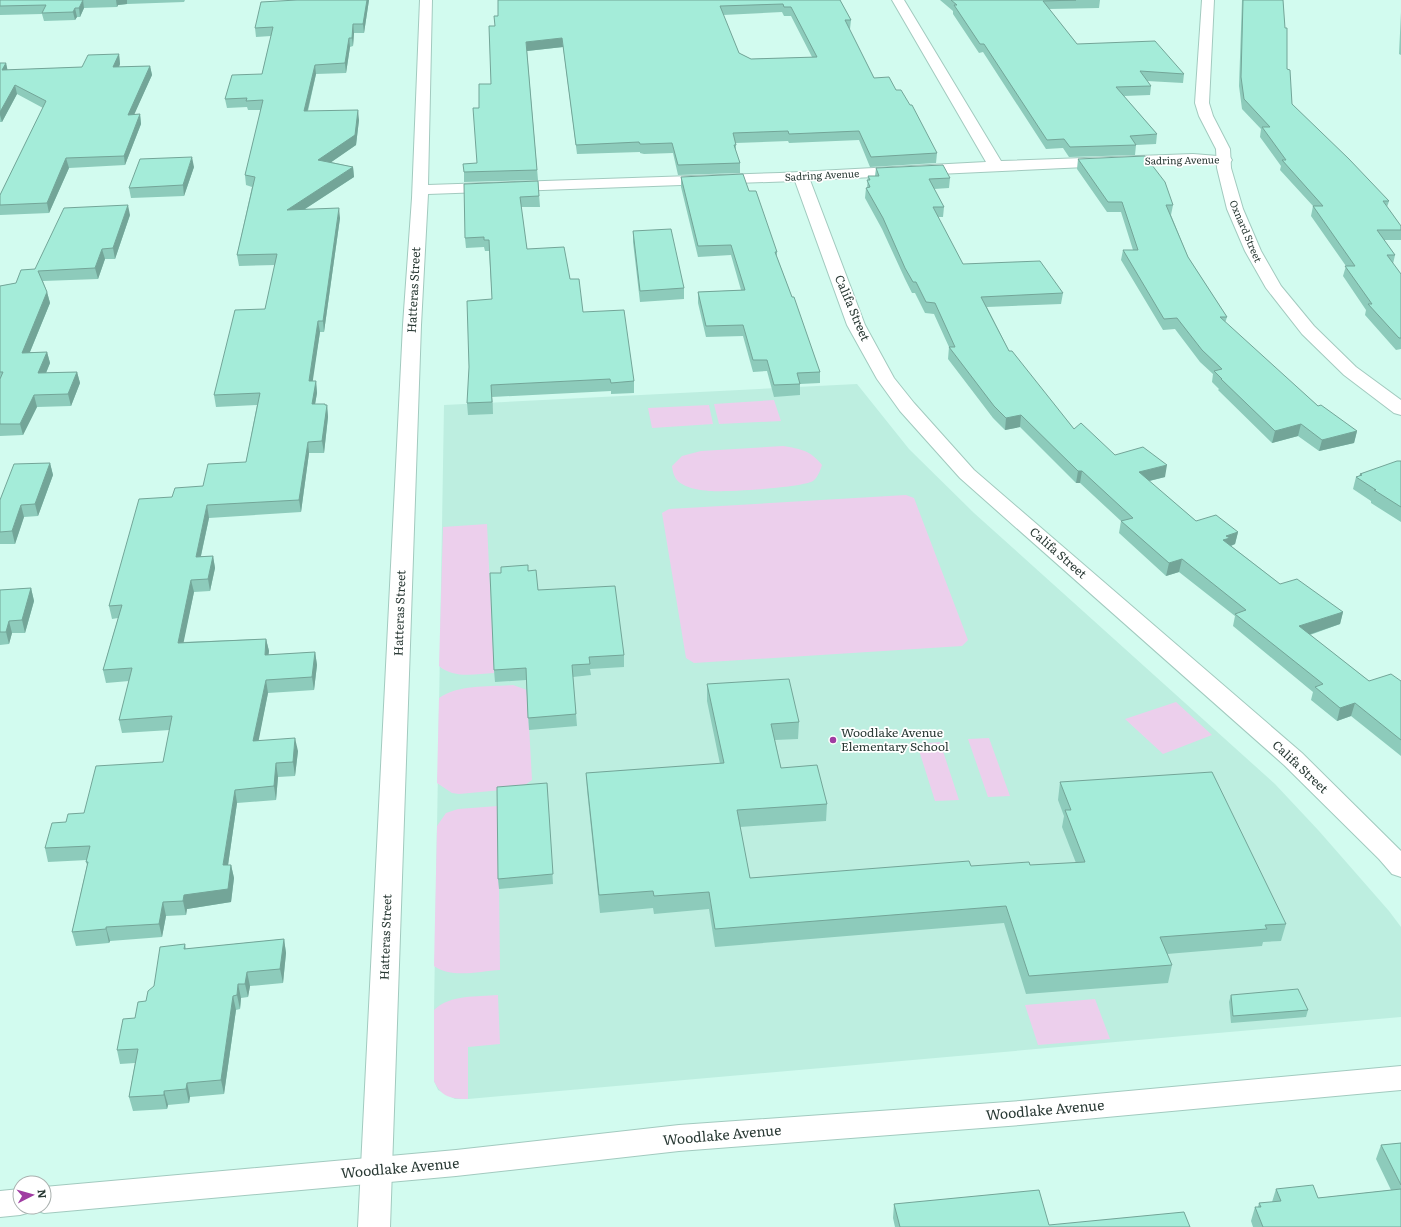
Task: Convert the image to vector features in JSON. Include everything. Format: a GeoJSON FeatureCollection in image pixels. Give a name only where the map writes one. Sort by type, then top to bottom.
{"type":"FeatureCollection","features":[{"type":"Feature","properties":{"kind":"street","name":"Hatteras Street"},"geometry":{"type":"LineString","coordinates":[[374,1227],[412,325],[420,190],[426,0]]}},
{"type":"Feature","properties":{"kind":"street"},"geometry":{"type":"LineString","coordinates":[[898,0],[996,166]]}},
{"type":"Feature","properties":{"kind":"street","name":"Oxnard Street"},"geometry":{"type":"LineString","coordinates":[[1208,0],[1202,103],[1206,116],[1223,149],[1225,160],[1224,168],[1234,209],[1253,251],[1274,288],[1308,330],[1350,371],[1401,409]]}},
{"type":"Feature","properties":{"kind":"street","name":"Sadring Avenue"},"geometry":{"type":"LineString","coordinates":[[420,190],[801,176],[1193,158],[1225,160]]}},
{"type":"Feature","properties":{"kind":"street","name":"Califa Street"},"geometry":{"type":"LineString","coordinates":[[801,176],[856,325],[886,380],[907,407],[967,474],[1293,759],[1388,853],[1401,868]]}},
{"type":"Feature","properties":{"kind":"street","name":"Woodlake Avenue"},"geometry":{"type":"LineString","coordinates":[[52,1199],[377,1170],[679,1138],[1020,1113],[1401,1078]]}},
{"type":"Feature","properties":{"kind":"street"},"geometry":{"type":"LineString","coordinates":[[0,1204],[12,1203]]}},
{"type":"Feature","properties":{"kind":"shaded area","name":"Woodlake Avenue Elementary School"},"geometry":{"type":"Polygon","coordinates":[[[857,384],[909,449],[974,513],[1275,784],[1319,831],[1389,911],[1401,927],[1401,1017],[468,1099],[455,1099],[438,1090],[434,1081],[434,1010],[444,405],[857,384]]]}},
{"type":"Feature","properties":{"kind":"shaded area"},"geometry":{"type":"Polygon","coordinates":[[[774,400],[781,421],[719,424],[714,404],[774,400]]]}},
{"type":"Feature","properties":{"kind":"shaded area"},"geometry":{"type":"Polygon","coordinates":[[[709,405],[713,424],[652,428],[648,408],[709,405]]]}},
{"type":"Feature","properties":{"kind":"shaded area"},"geometry":{"type":"Polygon","coordinates":[[[783,446],[805,451],[818,460],[822,465],[818,476],[813,481],[779,488],[709,491],[685,486],[678,481],[673,472],[672,466],[682,456],[701,451],[783,446]]]}},
{"type":"Feature","properties":{"kind":"shaded area"},"geometry":{"type":"Polygon","coordinates":[[[906,495],[914,498],[968,640],[962,646],[694,663],[686,658],[662,513],[669,509],[906,495]]]}},
{"type":"Feature","properties":{"kind":"shaded area"},"geometry":{"type":"Polygon","coordinates":[[[487,524],[494,673],[465,675],[451,673],[439,666],[443,527],[487,524]]]}},
{"type":"Feature","properties":{"kind":"shaded area"},"geometry":{"type":"Polygon","coordinates":[[[513,685],[527,690],[532,780],[522,787],[514,789],[459,794],[452,793],[437,783],[439,698],[456,690],[465,688],[513,685]]]}},
{"type":"Feature","properties":{"kind":"shaded area"},"geometry":{"type":"Polygon","coordinates":[[[1176,702],[1212,735],[1163,754],[1125,719],[1176,702]]]}},
{"type":"Feature","properties":{"kind":"shaded area"},"geometry":{"type":"Polygon","coordinates":[[[989,738],[1010,796],[988,797],[968,739],[989,738]]]}},
{"type":"Feature","properties":{"kind":"shaded area"},"geometry":{"type":"Polygon","coordinates":[[[940,742],[959,800],[935,801],[917,744],[940,742]]]}},
{"type":"Feature","properties":{"kind":"shaded area"},"geometry":{"type":"Polygon","coordinates":[[[498,806],[500,970],[475,973],[457,973],[441,970],[434,966],[437,826],[446,813],[458,809],[498,806]]]}},
{"type":"Feature","properties":{"kind":"shaded area"},"geometry":{"type":"Polygon","coordinates":[[[498,995],[500,1044],[468,1047],[468,1099],[452,1098],[443,1094],[434,1081],[434,1010],[448,1001],[464,997],[498,995]]]}},
{"type":"Feature","properties":{"kind":"shaded area"},"geometry":{"type":"Polygon","coordinates":[[[1095,999],[1110,1039],[1038,1045],[1025,1005],[1095,999]]]}},
{"type":"Feature","properties":{"kind":"building"},"geometry":{"type":"Polygon","coordinates":[[[0,0],[83,0],[79,8],[75,8],[73,12],[42,13],[46,5],[0,6],[0,0]]]}},
{"type":"Feature","properties":{"kind":"building"},"geometry":{"type":"Polygon","coordinates":[[[297,0],[367,0],[363,24],[353,24],[352,38],[349,38],[345,63],[315,65],[304,111],[358,110],[355,135],[318,160],[353,167],[287,210],[339,208],[323,321],[318,321],[309,381],[316,381],[312,404],[327,405],[322,441],[308,442],[299,500],[207,505],[196,557],[213,556],[208,579],[191,580],[178,643],[266,639],[265,655],[315,652],[312,677],[266,680],[253,741],[295,738],[293,762],[276,763],[274,786],[235,790],[223,865],[231,865],[228,889],[184,895],[183,901],[163,902],[159,924],[106,927],[106,929],[72,932],[88,862],[86,862],[90,846],[45,848],[52,823],[66,822],[68,814],[84,813],[96,766],[163,762],[172,716],[119,720],[132,668],[103,670],[122,605],[109,606],[139,499],[172,497],[175,488],[203,486],[208,464],[246,462],[260,393],[214,395],[235,310],[265,309],[277,254],[237,255],[255,177],[245,175],[263,100],[246,101],[247,98],[225,99],[232,75],[262,74],[273,27],[255,28],[261,2],[297,0]]]}},
{"type":"Feature","properties":{"kind":"building"},"geometry":{"type":"Polygon","coordinates":[[[498,0],[840,0],[851,20],[845,20],[874,78],[889,77],[896,90],[901,90],[910,105],[912,105],[937,153],[871,157],[859,131],[789,134],[788,131],[733,133],[736,145],[734,145],[740,163],[678,165],[672,143],[640,144],[639,142],[576,145],[562,38],[526,42],[537,170],[464,172],[463,164],[477,163],[473,108],[479,108],[479,84],[491,84],[489,26],[495,26],[494,16],[498,16],[498,0]],[[783,4],[720,6],[739,53],[751,59],[817,57],[791,7],[784,7],[783,4]]]}},
{"type":"Feature","properties":{"kind":"building"},"geometry":{"type":"Polygon","coordinates":[[[951,0],[1076,0],[1043,1],[1077,44],[1155,41],[1184,74],[1140,71],[1151,86],[1116,87],[1157,134],[1130,136],[1136,145],[1070,147],[1064,139],[1047,140],[984,44],[980,44],[954,5],[957,5],[951,0]]]}},
{"type":"Feature","properties":{"kind":"building"},"geometry":{"type":"Polygon","coordinates":[[[1243,0],[1283,0],[1285,28],[1287,28],[1287,69],[1290,70],[1292,104],[1349,159],[1389,201],[1383,201],[1401,226],[1401,230],[1377,230],[1395,255],[1387,255],[1401,274],[1401,338],[1399,338],[1368,304],[1372,304],[1345,266],[1355,266],[1313,206],[1323,206],[1282,160],[1286,160],[1262,127],[1270,127],[1244,99],[1241,77],[1243,0]]]}},
{"type":"Feature","properties":{"kind":"building"},"geometry":{"type":"Polygon","coordinates":[[[119,54],[113,67],[150,66],[128,115],[140,114],[124,156],[66,158],[47,203],[0,205],[0,195],[46,101],[15,85],[0,112],[0,63],[6,63],[2,70],[82,67],[88,55],[119,54]]]}},
{"type":"Feature","properties":{"kind":"building"},"geometry":{"type":"Polygon","coordinates":[[[1145,156],[1165,182],[1173,205],[1166,205],[1188,257],[1227,317],[1220,317],[1318,406],[1321,405],[1357,431],[1322,440],[1301,424],[1275,431],[1214,371],[1222,369],[1202,350],[1177,318],[1164,319],[1123,250],[1138,250],[1122,202],[1108,202],[1078,159],[1145,156]]]}},
{"type":"Feature","properties":{"kind":"building"},"geometry":{"type":"Polygon","coordinates":[[[192,157],[183,185],[129,188],[140,159],[192,157]]]}},
{"type":"Feature","properties":{"kind":"building"},"geometry":{"type":"Polygon","coordinates":[[[943,165],[950,178],[929,179],[944,207],[933,207],[963,264],[1040,261],[1063,293],[981,297],[1009,351],[1012,351],[1074,429],[1081,423],[1115,455],[1143,447],[1167,465],[1139,472],[1196,521],[1216,515],[1238,532],[1226,536],[1230,538],[1223,540],[1280,584],[1297,579],[1343,612],[1299,626],[1369,681],[1391,674],[1401,681],[1401,740],[1355,703],[1340,708],[1315,687],[1323,684],[1235,614],[1246,610],[1182,559],[1169,563],[1121,521],[1133,518],[1082,471],[1078,471],[1021,415],[1006,418],[994,406],[949,347],[955,347],[935,303],[926,302],[916,282],[913,282],[905,268],[883,218],[866,188],[870,187],[867,180],[870,180],[868,176],[879,176],[876,168],[943,165]]]}},
{"type":"Feature","properties":{"kind":"building"},"geometry":{"type":"Polygon","coordinates":[[[743,174],[749,191],[756,191],[777,252],[775,252],[792,297],[794,297],[820,372],[797,373],[800,384],[774,385],[767,360],[753,360],[743,325],[706,326],[698,292],[745,290],[731,245],[698,246],[681,177],[743,174]]]}},
{"type":"Feature","properties":{"kind":"building"},"geometry":{"type":"Polygon","coordinates":[[[538,181],[539,196],[520,197],[527,249],[564,247],[570,279],[579,279],[583,312],[624,310],[634,381],[611,383],[610,379],[491,385],[492,402],[467,403],[469,367],[467,301],[492,299],[489,240],[484,240],[484,237],[465,238],[464,184],[538,181]]]}},
{"type":"Feature","properties":{"kind":"building"},"geometry":{"type":"Polygon","coordinates":[[[128,205],[113,248],[102,249],[95,268],[38,271],[47,292],[22,353],[47,352],[38,373],[77,372],[68,394],[34,395],[20,424],[0,424],[0,379],[3,372],[0,372],[0,286],[16,283],[21,270],[35,269],[64,208],[128,205]]]}},
{"type":"Feature","properties":{"kind":"building"},"geometry":{"type":"Polygon","coordinates":[[[671,229],[684,288],[640,291],[633,231],[671,229]]]}},
{"type":"Feature","properties":{"kind":"building"},"geometry":{"type":"Polygon","coordinates":[[[1397,461],[1401,461],[1401,507],[1356,477],[1362,475],[1360,474],[1397,461]]]}},
{"type":"Feature","properties":{"kind":"building"},"geometry":{"type":"Polygon","coordinates":[[[50,463],[35,504],[21,505],[12,531],[0,532],[0,500],[14,464],[50,463]]]}},
{"type":"Feature","properties":{"kind":"building"},"geometry":{"type":"Polygon","coordinates":[[[528,565],[528,571],[536,570],[538,590],[615,586],[624,655],[589,657],[590,664],[572,665],[576,714],[528,718],[526,668],[494,670],[490,573],[501,573],[501,567],[528,565]]]}},
{"type":"Feature","properties":{"kind":"building"},"geometry":{"type":"Polygon","coordinates":[[[31,588],[22,620],[9,621],[6,632],[0,632],[0,590],[31,588]]]}},
{"type":"Feature","properties":{"kind":"building"},"geometry":{"type":"Polygon","coordinates":[[[789,679],[799,722],[771,724],[781,768],[817,765],[827,804],[737,810],[750,878],[969,861],[971,866],[1029,862],[1030,865],[1085,862],[1065,810],[1071,810],[1060,782],[1212,772],[1286,924],[1265,925],[1267,929],[1160,937],[1172,965],[1029,976],[1006,906],[715,929],[709,892],[654,896],[653,891],[599,895],[586,773],[724,763],[707,684],[789,679]]]}},
{"type":"Feature","properties":{"kind":"building"},"geometry":{"type":"Polygon","coordinates":[[[547,783],[553,874],[498,879],[497,787],[547,783]]]}},
{"type":"Feature","properties":{"kind":"building"},"geometry":{"type":"Polygon","coordinates":[[[284,939],[280,969],[247,972],[245,984],[238,984],[237,995],[233,996],[221,1080],[187,1083],[186,1089],[164,1091],[164,1095],[129,1097],[138,1049],[117,1050],[123,1019],[135,1018],[138,1002],[146,1001],[148,991],[154,986],[160,947],[185,944],[184,949],[284,939]]]}},
{"type":"Feature","properties":{"kind":"building"},"geometry":{"type":"Polygon","coordinates":[[[1298,989],[1308,1010],[1233,1016],[1231,995],[1298,989]]]}},
{"type":"Feature","properties":{"kind":"building"},"geometry":{"type":"Polygon","coordinates":[[[1401,1143],[1401,1185],[1381,1145],[1401,1143]]]}},
{"type":"Feature","properties":{"kind":"building"},"geometry":{"type":"Polygon","coordinates":[[[1313,1185],[1318,1198],[1401,1189],[1401,1227],[1263,1227],[1255,1207],[1261,1207],[1259,1203],[1281,1201],[1276,1189],[1313,1185]]]}},
{"type":"Feature","properties":{"kind":"building"},"geometry":{"type":"Polygon","coordinates":[[[1039,1190],[1049,1225],[1184,1212],[1190,1227],[900,1227],[894,1204],[1039,1190]]]}},
{"type":"Feature","properties":{"kind":"place","name":"Woodlake Avenue Elementary School"},"geometry":{"type":"Point","coordinates":[833,740]}}]}
